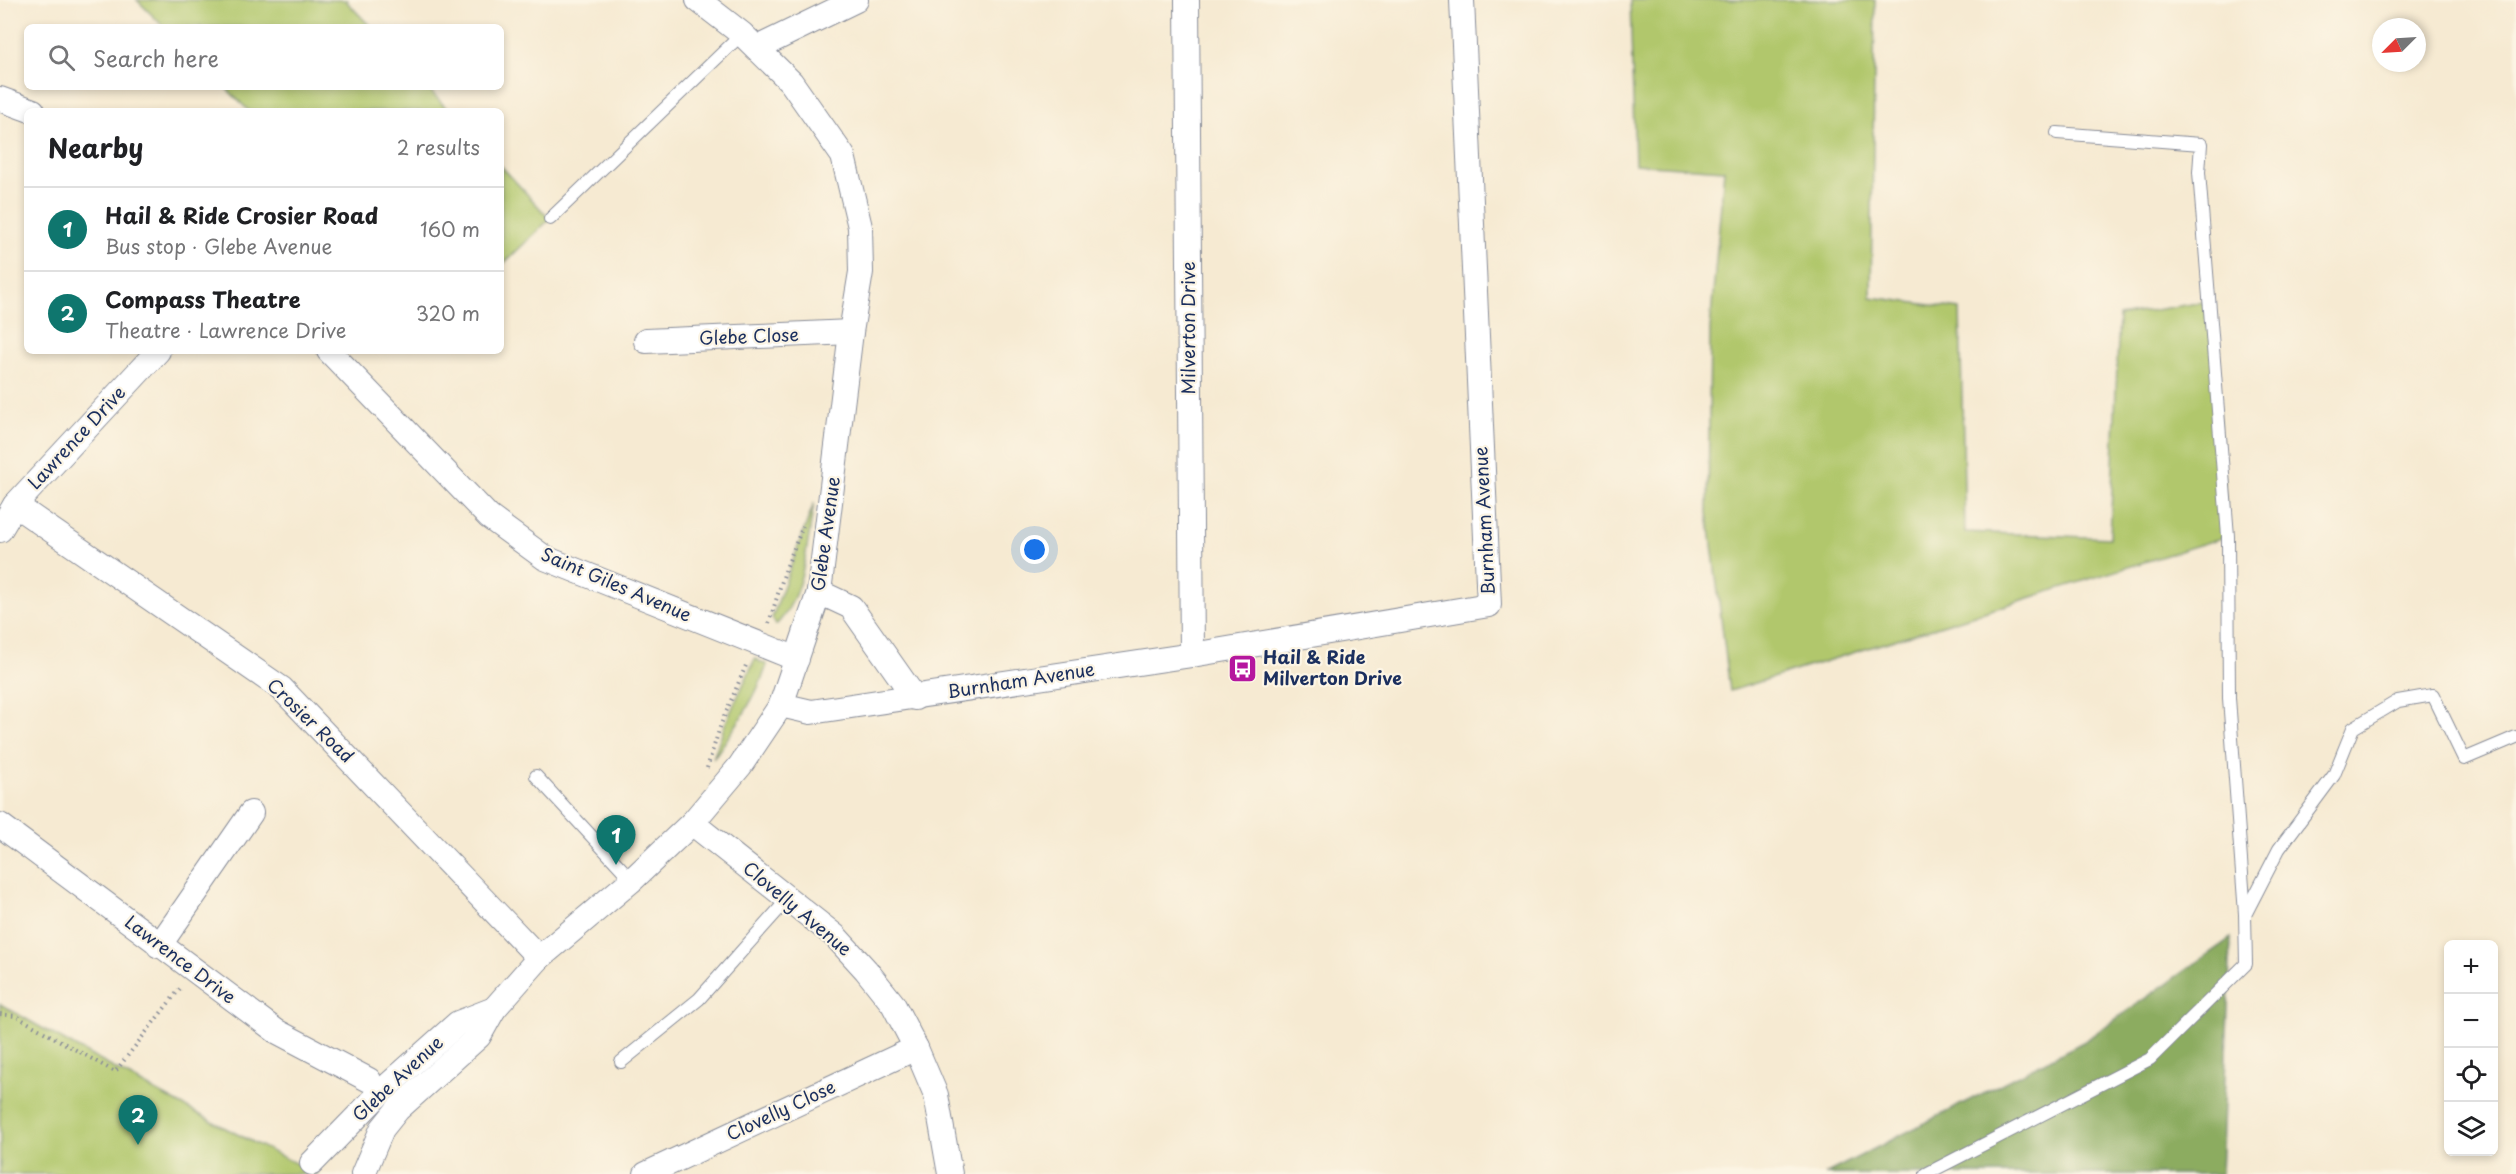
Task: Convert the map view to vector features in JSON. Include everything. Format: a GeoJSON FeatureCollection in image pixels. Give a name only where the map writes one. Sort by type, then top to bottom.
{"type":"FeatureCollection","features":[{"type":"Feature","properties":{"kind":"street","name":"Glebe Avenue"},"geometry":{"type":"LineString","coordinates":[[363,1174],[382,1129],[398,1109],[479,1036],[494,1009],[539,958],[632,880],[692,823],[740,766],[781,705],[819,592],[851,332],[861,273],[860,227],[843,156],[791,82],[749,41],[698,0]]}},
{"type":"Feature","properties":{"kind":"street","name":"Milverton Drive"},"geometry":{"type":"LineString","coordinates":[[1187,0],[1192,655]]}},
{"type":"Feature","properties":{"kind":"street","name":"Burnham Avenue"},"geometry":{"type":"LineString","coordinates":[[781,705],[811,712],[915,698],[1192,655],[1489,605],[1462,0]]}},
{"type":"Feature","properties":{"kind":"street"},"geometry":{"type":"LineString","coordinates":[[749,41],[849,1]]}},
{"type":"Feature","properties":{"kind":"street"},"geometry":{"type":"LineString","coordinates":[[0,99],[25,108]]}},
{"type":"Feature","properties":{"kind":"street","name":"Glebe Close"},"geometry":{"type":"LineString","coordinates":[[646,341],[851,332]]}},
{"type":"Feature","properties":{"kind":"street","name":"Lawrence Drive"},"geometry":{"type":"LineString","coordinates":[[0,530],[15,505],[155,354]]}},
{"type":"Feature","properties":{"kind":"street","name":"Saint Giles Avenue"},"geometry":{"type":"LineString","coordinates":[[332,354],[489,517],[545,558],[797,659]]}},
{"type":"Feature","properties":{"kind":"street","name":"Crosier Road"},"geometry":{"type":"LineString","coordinates":[[15,505],[282,688],[539,958]]}},
{"type":"Feature","properties":{"kind":"street"},"geometry":{"type":"LineString","coordinates":[[819,592],[851,607],[915,698]]}},
{"type":"Feature","properties":{"kind":"street"},"geometry":{"type":"LineString","coordinates":[[159,946],[251,813]]}},
{"type":"Feature","properties":{"kind":"street","name":"Clovelly Avenue"},"geometry":{"type":"LineString","coordinates":[[692,823],[835,936],[893,1004],[916,1048],[936,1095],[950,1174]]}},
{"type":"Feature","properties":{"kind":"street","name":"Lawrence Drive"},"geometry":{"type":"LineString","coordinates":[[0,825],[276,1032],[369,1080]]}},
{"type":"Feature","properties":{"kind":"street","name":"Glebe Avenue"},"geometry":{"type":"LineString","coordinates":[[307,1169],[384,1089],[458,1023],[494,1009]]}},
{"type":"Feature","properties":{"kind":"street","name":"Clovelly Close"},"geometry":{"type":"LineString","coordinates":[[646,1174],[916,1048]]}},
{"type":"Feature","properties":{"kind":"lane"},"geometry":{"type":"LineString","coordinates":[[550,219],[749,41]]}},
{"type":"Feature","properties":{"kind":"lane"},"geometry":{"type":"LineString","coordinates":[[1926,1174],[2150,1059],[2246,964],[2245,914],[2229,698],[2228,536],[2199,172],[2201,144],[2057,133]]}},
{"type":"Feature","properties":{"kind":"lane"},"geometry":{"type":"LineString","coordinates":[[2245,914],[2279,849],[2334,775],[2353,728],[2398,701],[2433,695],[2464,759],[2516,737]]}},
{"type":"Feature","properties":{"kind":"lane"},"geometry":{"type":"LineString","coordinates":[[536,777],[632,880]]}},
{"type":"Feature","properties":{"kind":"lane"},"geometry":{"type":"LineString","coordinates":[[621,1062],[699,999],[788,899]]}},
{"type":"Feature","properties":{"kind":"path"},"geometry":{"type":"LineString","coordinates":[[775,630],[768,622],[803,525]]}},
{"type":"Feature","properties":{"kind":"path"},"geometry":{"type":"LineString","coordinates":[[705,772],[721,724],[749,660]]}},
{"type":"Feature","properties":{"kind":"path"},"geometry":{"type":"LineString","coordinates":[[0,1014],[16,1016],[116,1072],[194,971]]}},
{"type":"Feature","properties":{"kind":"green space"},"geometry":{"type":"Polygon","coordinates":[[[137,0],[348,0],[347,2],[368,24],[161,24],[137,0]]]}},
{"type":"Feature","properties":{"kind":"green space"},"geometry":{"type":"Polygon","coordinates":[[[1630,0],[1875,0],[1871,297],[1960,309],[1965,532],[2110,538],[2119,316],[2209,301],[2228,536],[1730,691],[1708,512],[1710,328],[1724,170],[1635,164],[1630,0]]]}},
{"type":"Feature","properties":{"kind":"green space"},"geometry":{"type":"Polygon","coordinates":[[[228,90],[430,90],[446,108],[246,108],[228,90]]]}},
{"type":"Feature","properties":{"kind":"green space"},"geometry":{"type":"Polygon","coordinates":[[[504,169],[550,219],[504,263],[504,169]]]}},
{"type":"Feature","properties":{"kind":"green space"},"geometry":{"type":"Polygon","coordinates":[[[814,503],[807,551],[799,584],[786,613],[776,625],[772,618],[814,503]]]}},
{"type":"Feature","properties":{"kind":"green space"},"geometry":{"type":"Polygon","coordinates":[[[755,659],[767,665],[757,690],[744,714],[713,759],[725,724],[755,659]]]}},
{"type":"Feature","properties":{"kind":"green space"},"geometry":{"type":"Polygon","coordinates":[[[2231,938],[2221,1174],[1825,1174],[2083,1042],[2231,938]]]}},
{"type":"Feature","properties":{"kind":"green space"},"geometry":{"type":"Polygon","coordinates":[[[0,1004],[158,1092],[318,1174],[0,1174],[0,1004]]]}},
{"type":"Feature","properties":{"kind":"place","name":"Hail & Ride Milverton Drive"},"geometry":{"type":"Point","coordinates":[1242,668]}},
{"type":"Feature","properties":{"kind":"place","name":"Hail & Ride Crosier Road"},"geometry":{"type":"Point","coordinates":[616,865]}},
{"type":"Feature","properties":{"kind":"place","name":"Compass Theatre"},"geometry":{"type":"Point","coordinates":[138,1145]}}]}
